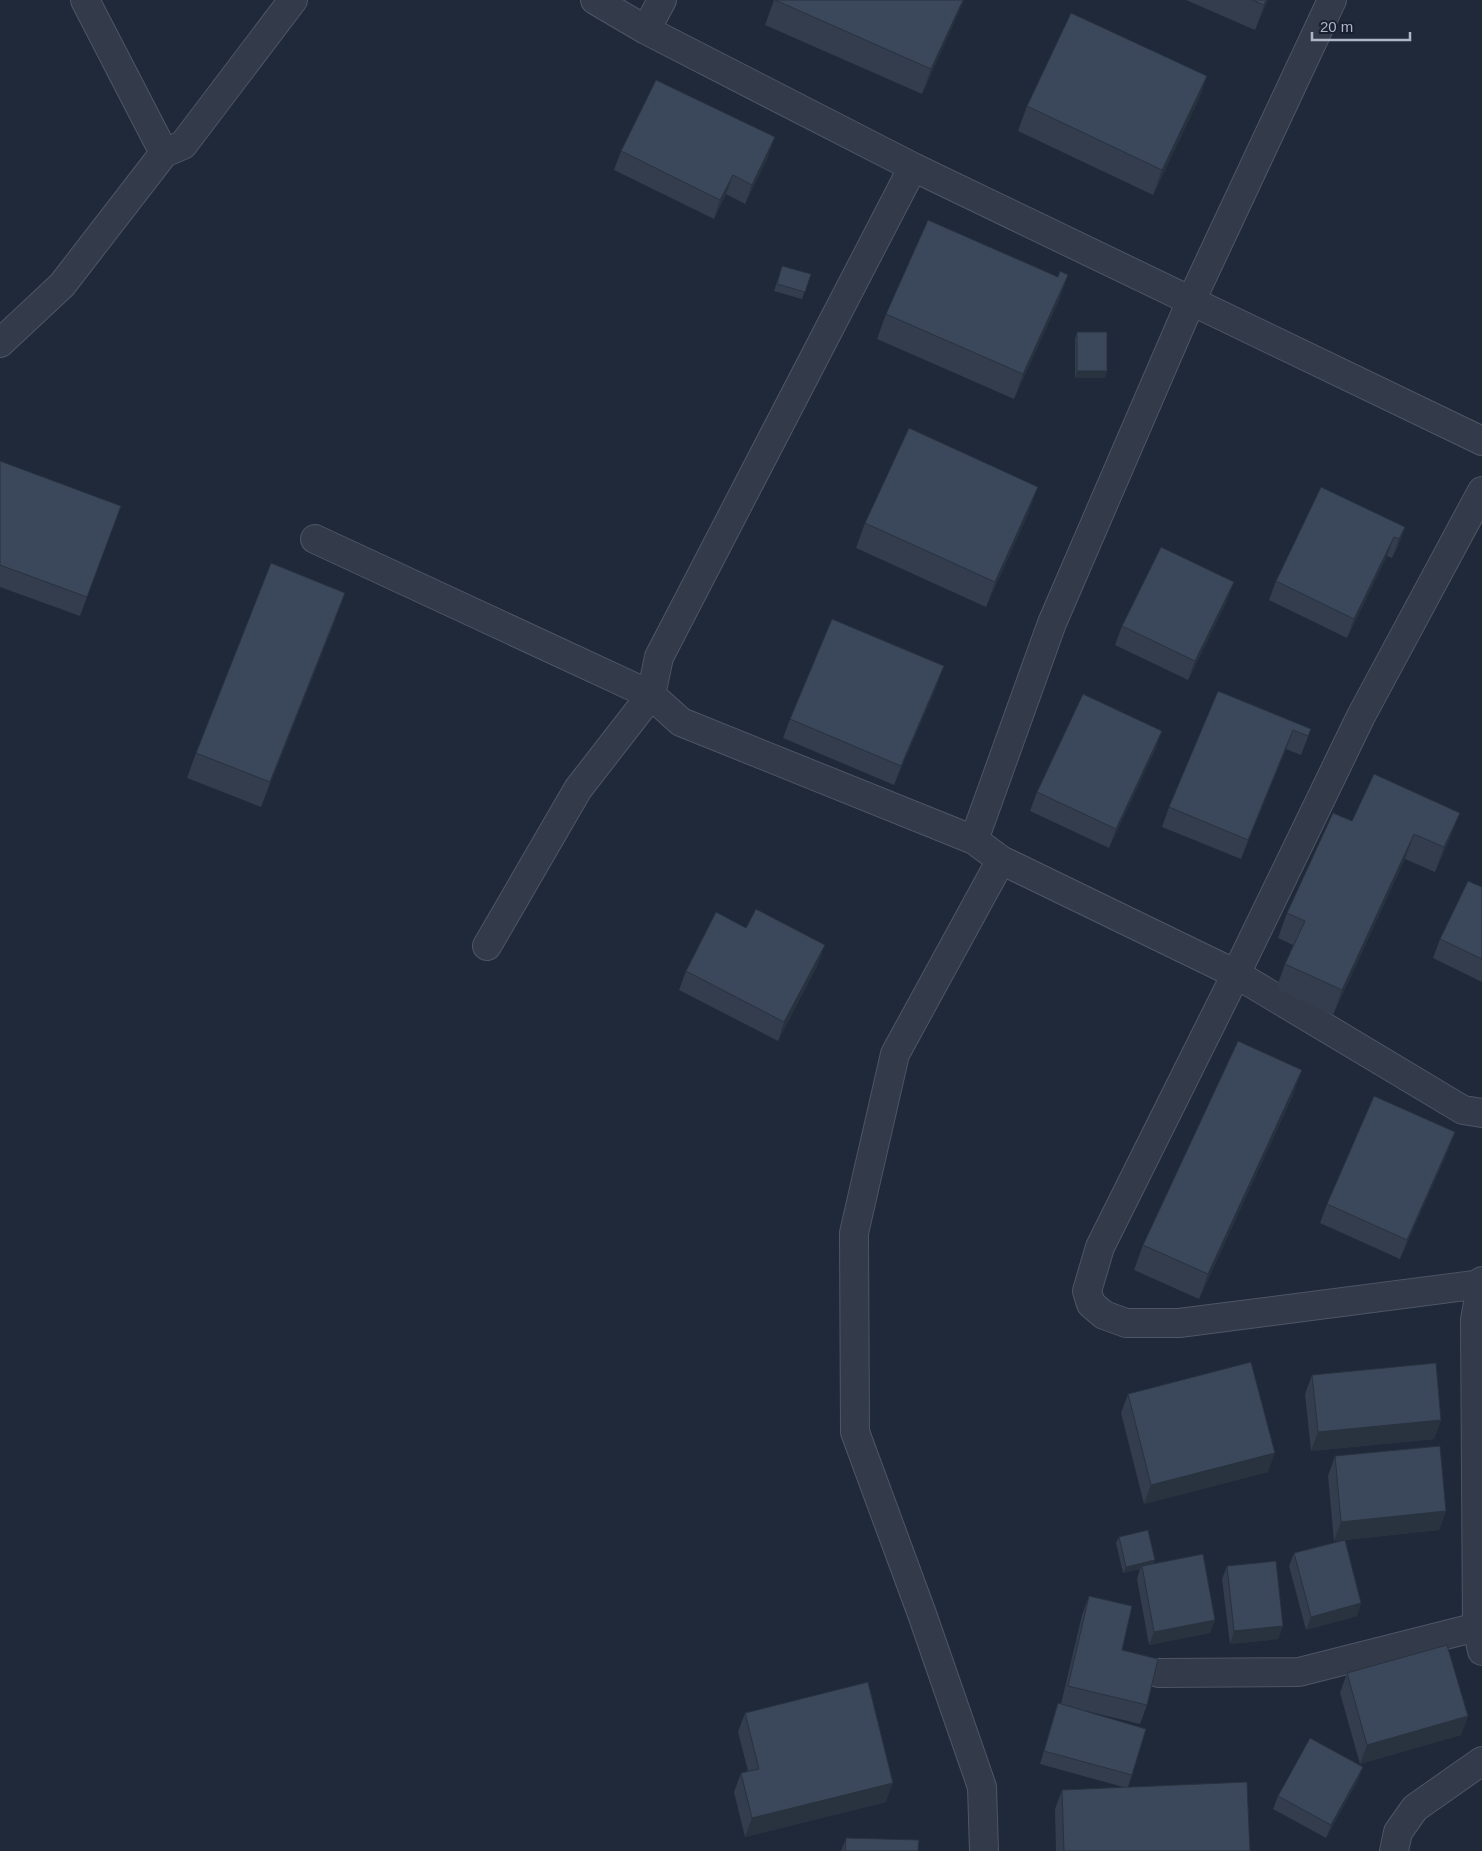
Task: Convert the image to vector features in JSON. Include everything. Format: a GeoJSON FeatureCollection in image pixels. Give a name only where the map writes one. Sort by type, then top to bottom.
{"type":"FeatureCollection","features":[{"type":"Feature","properties":{"kind":"street"},"geometry":{"type":"LineString","coordinates":[[85,0],[164,153]]}},
{"type":"Feature","properties":{"kind":"street"},"geometry":{"type":"LineString","coordinates":[[0,343],[62,285],[164,153],[183,145],[293,0]]}},
{"type":"Feature","properties":{"kind":"street"},"geometry":{"type":"LineString","coordinates":[[595,0],[646,30],[913,167],[1482,441]]}},
{"type":"Feature","properties":{"kind":"street"},"geometry":{"type":"LineString","coordinates":[[646,30],[662,0]]}},
{"type":"Feature","properties":{"kind":"street"},"geometry":{"type":"LineString","coordinates":[[974,840],[1052,623],[1191,301],[1332,0]]}},
{"type":"Feature","properties":{"kind":"street"},"geometry":{"type":"LineString","coordinates":[[487,946],[578,789],[651,695],[659,657],[913,167]]}},
{"type":"Feature","properties":{"kind":"street"},"geometry":{"type":"LineString","coordinates":[[1159,1673],[1299,1672],[1480,1639],[1475,1320],[1482,1283],[1179,1323],[1126,1323],[1104,1315],[1091,1304],[1087,1291],[1100,1247],[1236,974],[1361,716],[1482,491]]}},
{"type":"Feature","properties":{"kind":"street"},"geometry":{"type":"LineString","coordinates":[[315,539],[651,695],[681,722],[974,840],[1001,860],[1236,974],[1463,1110],[1482,1113]]}},
{"type":"Feature","properties":{"kind":"street"},"geometry":{"type":"LineString","coordinates":[[984,1851],[982,1787],[922,1614],[854,1432],[854,1233],[895,1054],[1001,860]]}},
{"type":"Feature","properties":{"kind":"street"},"geometry":{"type":"LineString","coordinates":[[1394,1851],[1398,1832],[1415,1808],[1482,1761]]}},
{"type":"Feature","properties":{"kind":"building"},"geometry":{"type":"Polygon","coordinates":[[[775,0],[963,0],[931,69],[775,0]]]}},
{"type":"Feature","properties":{"kind":"building"},"geometry":{"type":"Polygon","coordinates":[[[1252,0],[1266,0],[1264,5],[1252,0]]]}},
{"type":"Feature","properties":{"kind":"building"},"geometry":{"type":"Polygon","coordinates":[[[1071,13],[1207,76],[1162,170],[1027,106],[1071,13]]]}},
{"type":"Feature","properties":{"kind":"building"},"geometry":{"type":"Polygon","coordinates":[[[656,80],[775,137],[752,185],[733,175],[720,200],[621,151],[656,80]]]}},
{"type":"Feature","properties":{"kind":"building"},"geometry":{"type":"Polygon","coordinates":[[[928,220],[1058,277],[1060,271],[1068,275],[1023,374],[886,314],[928,220]]]}},
{"type":"Feature","properties":{"kind":"building"},"geometry":{"type":"Polygon","coordinates":[[[782,266],[811,274],[805,292],[777,284],[782,266]]]}},
{"type":"Feature","properties":{"kind":"building"},"geometry":{"type":"Polygon","coordinates":[[[1077,332],[1107,332],[1107,371],[1077,371],[1077,332]]]}},
{"type":"Feature","properties":{"kind":"building"},"geometry":{"type":"Polygon","coordinates":[[[909,428],[1038,487],[995,582],[865,523],[909,428]]]}},
{"type":"Feature","properties":{"kind":"building"},"geometry":{"type":"Polygon","coordinates":[[[0,461],[121,506],[87,597],[0,565],[0,461]]]}},
{"type":"Feature","properties":{"kind":"building"},"geometry":{"type":"Polygon","coordinates":[[[1321,487],[1405,527],[1399,539],[1394,537],[1354,619],[1276,581],[1321,487]]]}},
{"type":"Feature","properties":{"kind":"building"},"geometry":{"type":"Polygon","coordinates":[[[1161,547],[1234,582],[1195,661],[1122,626],[1161,547]]]}},
{"type":"Feature","properties":{"kind":"building"},"geometry":{"type":"Polygon","coordinates":[[[271,563],[345,593],[270,782],[196,753],[271,563]]]}},
{"type":"Feature","properties":{"kind":"building"},"geometry":{"type":"Polygon","coordinates":[[[832,619],[944,666],[901,766],[790,719],[832,619]]]}},
{"type":"Feature","properties":{"kind":"building"},"geometry":{"type":"Polygon","coordinates":[[[1218,691],[1311,729],[1308,736],[1293,730],[1248,840],[1169,807],[1218,691]]]}},
{"type":"Feature","properties":{"kind":"building"},"geometry":{"type":"Polygon","coordinates":[[[1083,694],[1162,731],[1116,829],[1037,792],[1083,694]]]}},
{"type":"Feature","properties":{"kind":"building"},"geometry":{"type":"Polygon","coordinates":[[[1374,774],[1460,813],[1444,847],[1414,834],[1342,990],[1285,964],[1305,921],[1287,913],[1333,813],[1352,821],[1374,774]]]}},
{"type":"Feature","properties":{"kind":"building"},"geometry":{"type":"Polygon","coordinates":[[[1468,881],[1482,887],[1482,959],[1440,939],[1468,881]]]}},
{"type":"Feature","properties":{"kind":"building"},"geometry":{"type":"Polygon","coordinates":[[[756,909],[825,945],[784,1022],[686,971],[716,912],[746,928],[756,909]]]}},
{"type":"Feature","properties":{"kind":"building"},"geometry":{"type":"Polygon","coordinates":[[[1238,1041],[1302,1070],[1208,1274],[1143,1245],[1238,1041]]]}},
{"type":"Feature","properties":{"kind":"building"},"geometry":{"type":"Polygon","coordinates":[[[1374,1096],[1455,1132],[1407,1240],[1327,1204],[1374,1096]]]}},
{"type":"Feature","properties":{"kind":"building"},"geometry":{"type":"Polygon","coordinates":[[[1251,1362],[1275,1453],[1151,1485],[1128,1394],[1251,1362]]]}},
{"type":"Feature","properties":{"kind":"building"},"geometry":{"type":"Polygon","coordinates":[[[1436,1363],[1441,1420],[1318,1432],[1312,1375],[1436,1363]]]}},
{"type":"Feature","properties":{"kind":"building"},"geometry":{"type":"Polygon","coordinates":[[[1440,1446],[1446,1511],[1341,1522],[1335,1456],[1440,1446]]]}},
{"type":"Feature","properties":{"kind":"building"},"geometry":{"type":"Polygon","coordinates":[[[1148,1530],[1155,1560],[1126,1567],[1119,1537],[1148,1530]]]}},
{"type":"Feature","properties":{"kind":"building"},"geometry":{"type":"Polygon","coordinates":[[[1345,1540],[1361,1603],[1311,1617],[1294,1553],[1345,1540]]]}},
{"type":"Feature","properties":{"kind":"building"},"geometry":{"type":"Polygon","coordinates":[[[1203,1554],[1215,1620],[1154,1632],[1142,1566],[1203,1554]]]}},
{"type":"Feature","properties":{"kind":"building"},"geometry":{"type":"Polygon","coordinates":[[[1276,1561],[1283,1626],[1234,1631],[1227,1566],[1276,1561]]]}},
{"type":"Feature","properties":{"kind":"building"},"geometry":{"type":"Polygon","coordinates":[[[1089,1596],[1132,1606],[1122,1650],[1158,1659],[1147,1705],[1068,1686],[1089,1596]]]}},
{"type":"Feature","properties":{"kind":"building"},"geometry":{"type":"Polygon","coordinates":[[[1447,1645],[1468,1716],[1367,1745],[1347,1673],[1447,1645]]]}},
{"type":"Feature","properties":{"kind":"building"},"geometry":{"type":"Polygon","coordinates":[[[868,1682],[893,1783],[752,1818],[741,1773],[759,1769],[745,1713],[868,1682]]]}},
{"type":"Feature","properties":{"kind":"building"},"geometry":{"type":"Polygon","coordinates":[[[1058,1703],[1146,1729],[1132,1775],[1044,1751],[1058,1703]]]}},
{"type":"Feature","properties":{"kind":"building"},"geometry":{"type":"Polygon","coordinates":[[[1310,1738],[1363,1767],[1331,1825],[1278,1796],[1310,1738]]]}},
{"type":"Feature","properties":{"kind":"building"},"geometry":{"type":"Polygon","coordinates":[[[1247,1782],[1250,1851],[1064,1851],[1062,1790],[1247,1782]]]}},
{"type":"Feature","properties":{"kind":"building"},"geometry":{"type":"Polygon","coordinates":[[[846,1838],[919,1840],[918,1851],[845,1851],[846,1838]]]}}]}
